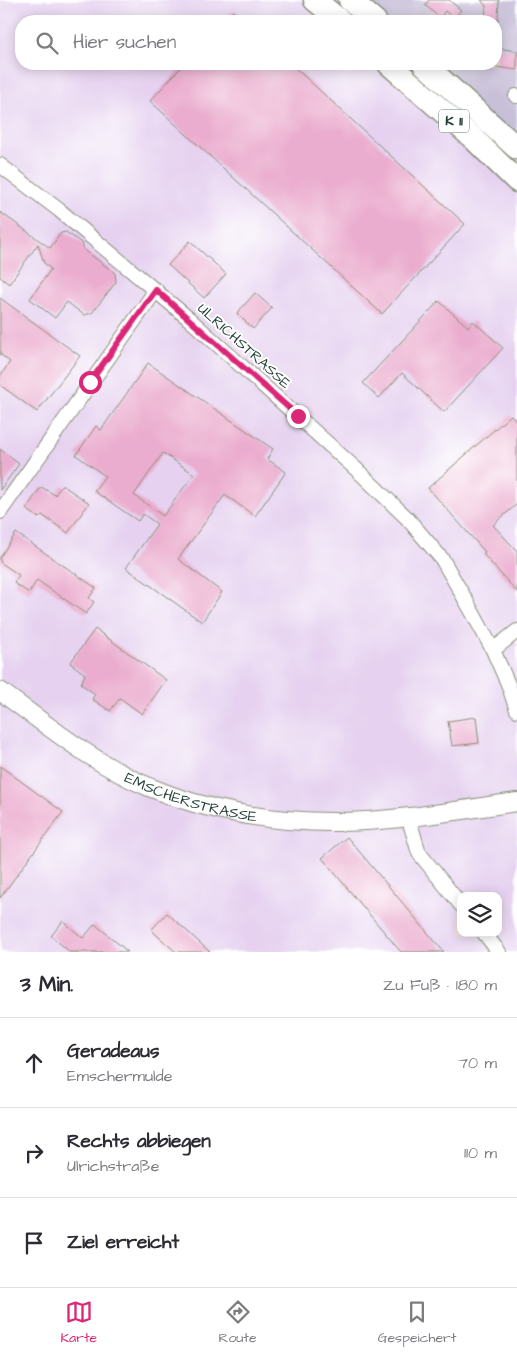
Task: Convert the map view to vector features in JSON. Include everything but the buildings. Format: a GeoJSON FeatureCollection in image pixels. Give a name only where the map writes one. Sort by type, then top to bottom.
{"type":"FeatureCollection","features":[{"type":"Feature","properties":{"kind":"main road"},"geometry":{"type":"LineString","coordinates":[[315,0],[333,15]]}},
{"type":"Feature","properties":{"kind":"main road"},"geometry":{"type":"LineString","coordinates":[[350,0],[368,15]]}},
{"type":"Feature","properties":{"kind":"main road","name":"K 11"},"geometry":{"type":"LineString","coordinates":[[397,70],[474,139],[517,181]]}},
{"type":"Feature","properties":{"kind":"main road","name":"K 11"},"geometry":{"type":"LineString","coordinates":[[431,70],[517,148]]}},
{"type":"Feature","properties":{"kind":"street","name":"ULRICHSTRASSE"},"geometry":{"type":"LineString","coordinates":[[0,165],[59,210],[156,290],[292,411],[406,518],[442,558],[493,650],[517,710]]}},
{"type":"Feature","properties":{"kind":"street"},"geometry":{"type":"LineString","coordinates":[[0,512],[156,290]]}},
{"type":"Feature","properties":{"kind":"street"},"geometry":{"type":"LineString","coordinates":[[493,650],[517,631]]}},
{"type":"Feature","properties":{"kind":"street","name":"EMSCHERSTRASSE"},"geometry":{"type":"LineString","coordinates":[[0,691],[83,751],[120,773],[149,787],[206,806],[258,817],[340,822],[408,816],[517,802]]}},
{"type":"Feature","properties":{"kind":"street"},"geometry":{"type":"LineString","coordinates":[[408,816],[419,853],[457,900]]}},
{"type":"Feature","properties":{"kind":"street"},"geometry":{"type":"LineString","coordinates":[[487,937],[499,952]]}},
{"type":"Feature","properties":{"kind":"shaded area"},"geometry":{"type":"Polygon","coordinates":[[[0,0],[319,0],[337,15],[15,15],[15,70],[401,70],[517,175],[517,952],[0,952],[0,0]]]}},
{"type":"Feature","properties":{"kind":"shaded area"},"geometry":{"type":"Polygon","coordinates":[[[319,0],[517,0],[517,175],[401,70],[502,70],[502,15],[337,15],[319,0]]]}},
{"type":"Feature","properties":{"kind":"route"},"geometry":{"type":"LineString","coordinates":[[90,382],[156,290],[298,416]]}}]}
